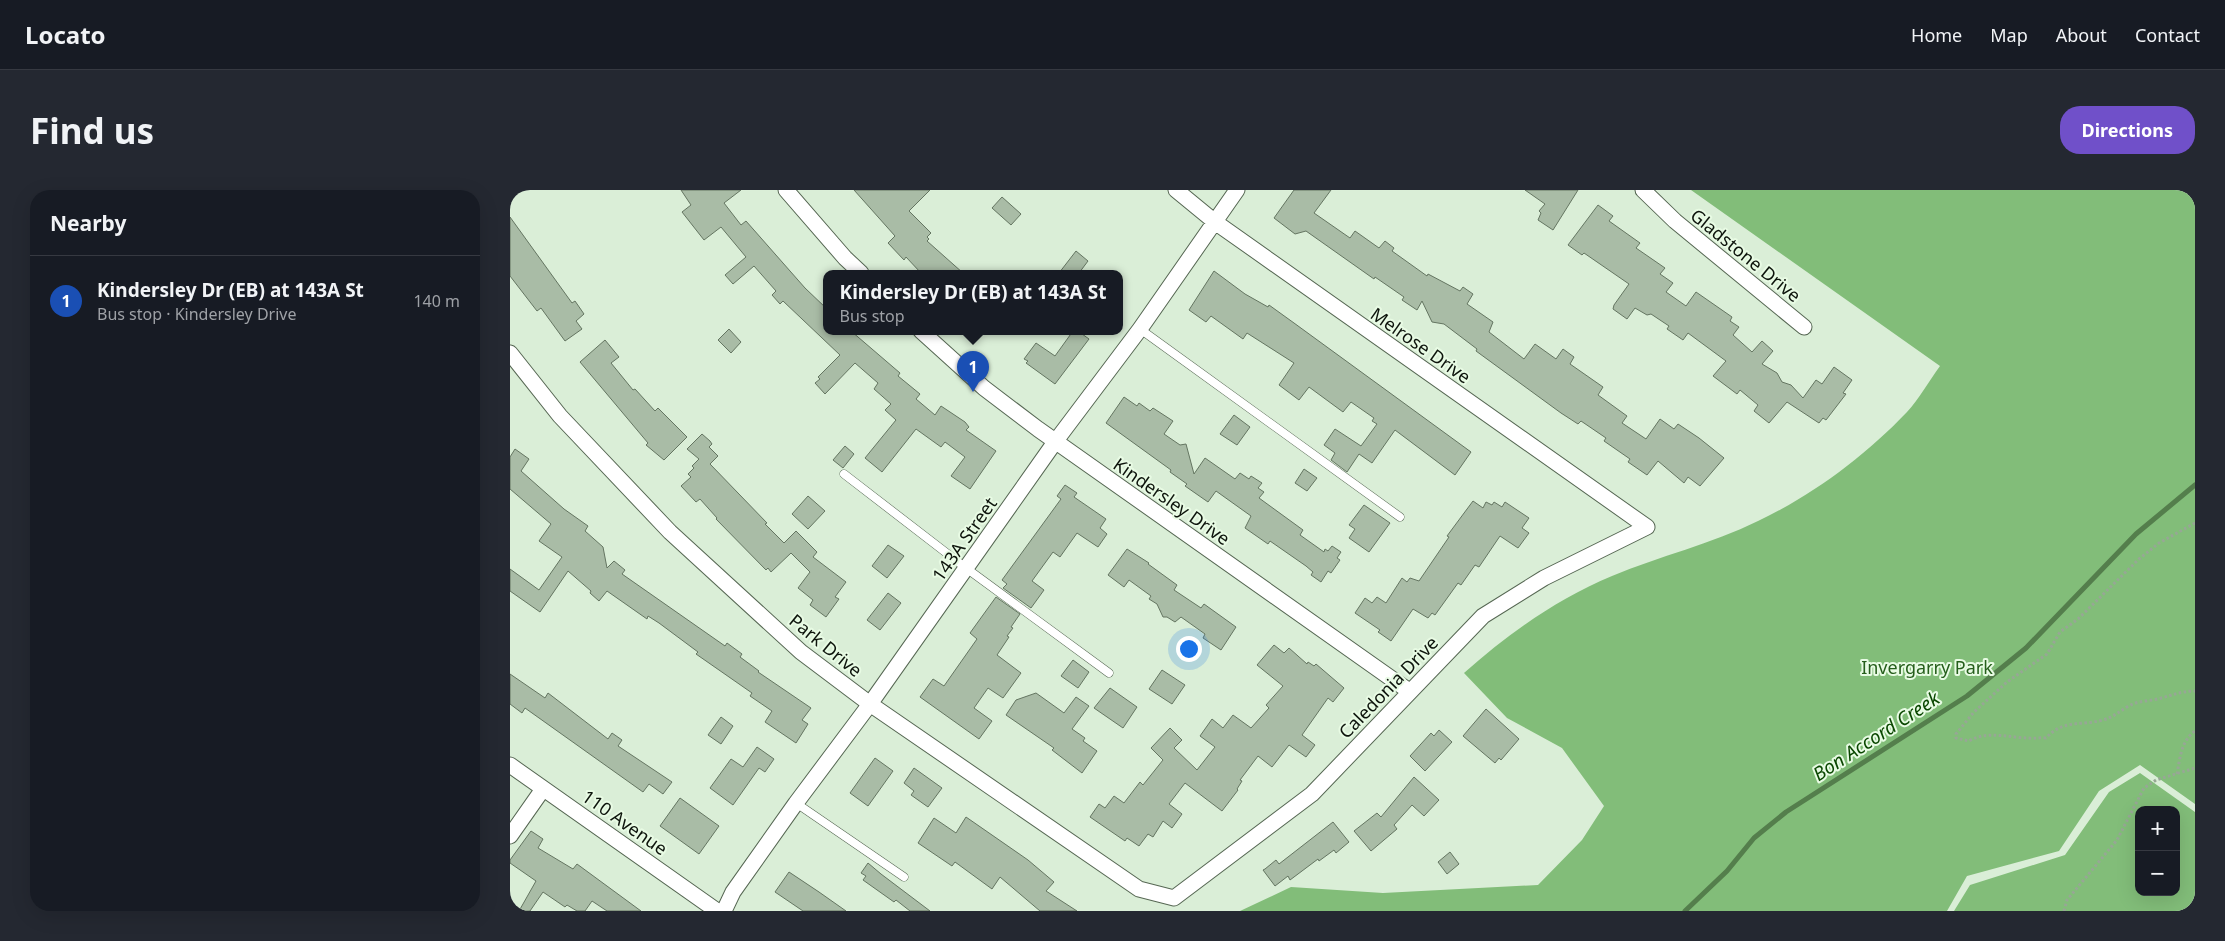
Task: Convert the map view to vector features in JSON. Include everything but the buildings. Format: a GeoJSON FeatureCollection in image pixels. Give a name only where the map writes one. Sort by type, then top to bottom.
{"type":"FeatureCollection","features":[{"type":"Feature","properties":{"kind":"street"},"geometry":{"type":"LineString","coordinates":[[786,190],[845,258],[858,270]]}},
{"type":"Feature","properties":{"kind":"street","name":"Melrose Drive"},"geometry":{"type":"LineString","coordinates":[[1176,190],[1215,222],[1647,527]]}},
{"type":"Feature","properties":{"kind":"street","name":"143A Street"},"geometry":{"type":"LineString","coordinates":[[724,911],[733,892],[796,803],[870,704],[1055,442],[1140,329],[1237,190]]}},
{"type":"Feature","properties":{"kind":"street","name":"Gladstone Drive"},"geometry":{"type":"LineString","coordinates":[[1643,190],[1675,221],[1804,327]]}},
{"type":"Feature","properties":{"kind":"street","name":"Kindersley Drive"},"geometry":{"type":"LineString","coordinates":[[925,335],[984,388],[1055,442],[1409,691]]}},
{"type":"Feature","properties":{"kind":"street","name":"Park Drive"},"geometry":{"type":"LineString","coordinates":[[510,353],[560,416],[670,532],[801,652],[870,704],[1139,889],[1174,898]]}},
{"type":"Feature","properties":{"kind":"street","name":"Caledonia Drive"},"geometry":{"type":"LineString","coordinates":[[1174,898],[1312,794],[1483,616],[1544,578],[1647,527]]}},
{"type":"Feature","properties":{"kind":"street","name":"110 Avenue"},"geometry":{"type":"LineString","coordinates":[[510,765],[717,911]]}},
{"type":"Feature","properties":{"kind":"street"},"geometry":{"type":"LineString","coordinates":[[510,836],[543,788]]}},
{"type":"Feature","properties":{"kind":"lane"},"geometry":{"type":"LineString","coordinates":[[1140,329],[1400,517]]}},
{"type":"Feature","properties":{"kind":"lane"},"geometry":{"type":"LineString","coordinates":[[844,474],[966,568],[1109,672]]}},
{"type":"Feature","properties":{"kind":"lane"},"geometry":{"type":"LineString","coordinates":[[796,803],[904,877]]}},
{"type":"Feature","properties":{"kind":"path"},"geometry":{"type":"LineString","coordinates":[[2195,523],[2159,543],[2139,560],[2078,619],[2060,632],[2047,654],[2007,682],[1974,712],[1956,734],[1956,738],[1968,741],[1990,735],[2031,739],[2046,738],[2053,730],[2065,724],[2087,724],[2104,720],[2142,701],[2155,700],[2171,694],[2195,691]]}},
{"type":"Feature","properties":{"kind":"path"},"geometry":{"type":"LineString","coordinates":[[2177,774],[2183,746],[2188,736],[2195,731]]}},
{"type":"Feature","properties":{"kind":"path"},"geometry":{"type":"LineString","coordinates":[[2064,911],[2067,900],[2116,840],[2144,788],[2156,780],[2195,768]]}},
{"type":"Feature","properties":{"kind":"green space","name":"Invergarry Park"},"geometry":{"type":"Polygon","coordinates":[[[1691,190],[2195,190],[2195,804],[2140,765],[2099,791],[2059,851],[1967,876],[1947,911],[1240,911],[1291,887],[1383,893],[1538,885],[1582,840],[1604,806],[1562,748],[1507,718],[1464,673],[1498,644],[1534,618],[1572,595],[1612,576],[1740,529],[1778,511],[1818,487],[1856,459],[1891,428],[1920,396],[1940,366],[1691,190]]]}},
{"type":"Feature","properties":{"kind":"green space"},"geometry":{"type":"Polygon","coordinates":[[[2140,773],[2195,812],[2195,911],[1954,911],[1970,885],[2065,855],[2109,792],[2140,773]]]}},
{"type":"Feature","properties":{"kind":"waterway","name":"Bon Accord Creek"},"geometry":{"type":"LineString","coordinates":[[1685,911],[1727,871],[1754,838],[1786,812],[1967,696],[2026,648],[2136,534],[2195,485]]}},
{"type":"Feature","properties":{"kind":"place","name":"Kindersley Dr (EB) at 143A St"},"geometry":{"type":"Point","coordinates":[973,392]}}]}
